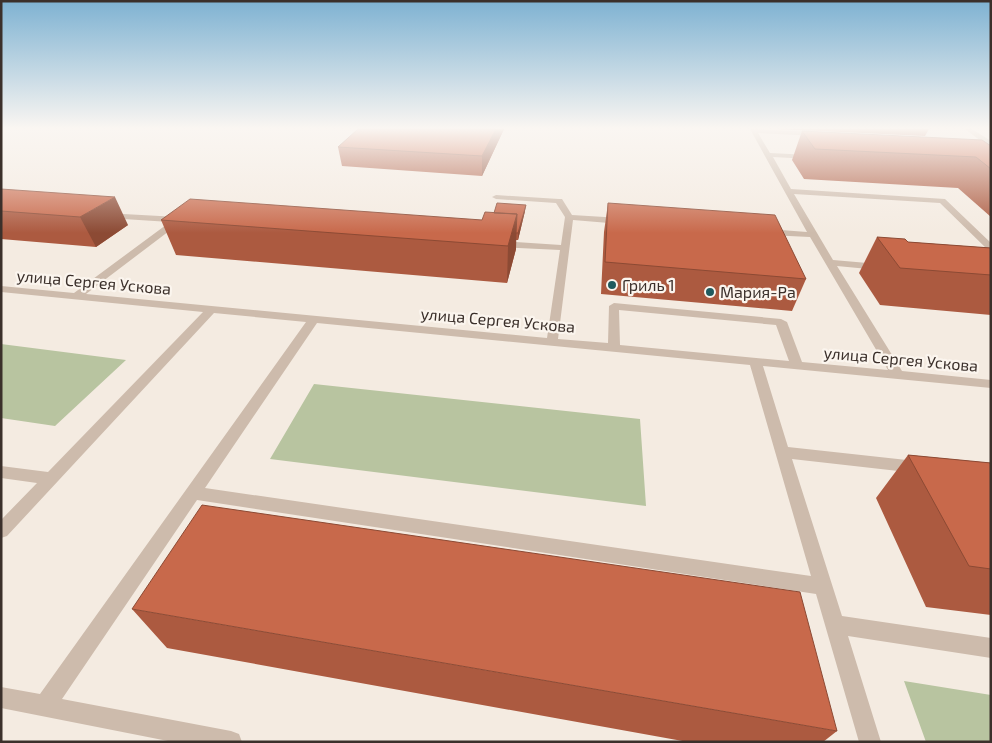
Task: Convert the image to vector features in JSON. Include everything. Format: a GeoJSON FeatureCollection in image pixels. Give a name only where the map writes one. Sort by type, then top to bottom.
{"type":"FeatureCollection","features":[{"type":"Feature","properties":{"kind":"street"},"geometry":{"type":"LineString","coordinates":[[772,164],[812,235],[897,374]]}},
{"type":"Feature","properties":{"kind":"street"},"geometry":{"type":"LineString","coordinates":[[788,191],[942,201],[991,248]]}},
{"type":"Feature","properties":{"kind":"street"},"geometry":{"type":"LineString","coordinates":[[496,197],[559,201],[569,218],[552,341]]}},
{"type":"Feature","properties":{"kind":"street"},"geometry":{"type":"LineString","coordinates":[[77,296],[183,221],[99,214]]}},
{"type":"Feature","properties":{"kind":"street"},"geometry":{"type":"LineString","coordinates":[[569,218],[628,222]]}},
{"type":"Feature","properties":{"kind":"street"},"geometry":{"type":"LineString","coordinates":[[754,231],[812,235]]}},
{"type":"Feature","properties":{"kind":"street"},"geometry":{"type":"LineString","coordinates":[[485,243],[565,248]]}},
{"type":"Feature","properties":{"kind":"street"},"geometry":{"type":"LineString","coordinates":[[830,263],[886,268]]}},
{"type":"Feature","properties":{"kind":"street","name":"улица Сергея Ускова"},"geometry":{"type":"LineString","coordinates":[[1,289],[991,384]]}},
{"type":"Feature","properties":{"kind":"street"},"geometry":{"type":"LineString","coordinates":[[614,347],[614,306],[781,322],[797,365]]}},
{"type":"Feature","properties":{"kind":"street"},"geometry":{"type":"LineString","coordinates":[[1,531],[180,344],[211,309]]}},
{"type":"Feature","properties":{"kind":"street"},"geometry":{"type":"LineString","coordinates":[[45,706],[314,319]]}},
{"type":"Feature","properties":{"kind":"street"},"geometry":{"type":"LineString","coordinates":[[755,361],[870,742]]}},
{"type":"Feature","properties":{"kind":"street"},"geometry":{"type":"LineString","coordinates":[[782,452],[934,469]]}},
{"type":"Feature","properties":{"kind":"street"},"geometry":{"type":"LineString","coordinates":[[1,472],[51,479]]}},
{"type":"Feature","properties":{"kind":"street"},"geometry":{"type":"LineString","coordinates":[[193,493],[822,586]]}},
{"type":"Feature","properties":{"kind":"street"},"geometry":{"type":"LineString","coordinates":[[835,625],[991,648]]}},
{"type":"Feature","properties":{"kind":"street"},"geometry":{"type":"LineString","coordinates":[[1,697],[231,742]]}},
{"type":"Feature","properties":{"kind":"green space"},"geometry":{"type":"Polygon","coordinates":[[[1,344],[126,360],[55,426],[1,418],[1,344]]]}},
{"type":"Feature","properties":{"kind":"green space"},"geometry":{"type":"Polygon","coordinates":[[[314,384],[640,419],[646,506],[270,459],[314,384]]]}},
{"type":"Feature","properties":{"kind":"green space"},"geometry":{"type":"Polygon","coordinates":[[[904,681],[991,695],[991,742],[926,742],[904,681]]]}},
{"type":"Feature","properties":{"kind":"building"},"geometry":{"type":"Polygon","coordinates":[[[984,164],[991,164],[991,169],[984,164]]]}},
{"type":"Feature","properties":{"kind":"building"},"geometry":{"type":"Polygon","coordinates":[[[1,189],[115,197],[80,217],[1,211],[1,189]]]}},
{"type":"Feature","properties":{"kind":"building"},"geometry":{"type":"Polygon","coordinates":[[[190,199],[482,220],[485,212],[517,214],[508,246],[161,220],[190,199]]]}},
{"type":"Feature","properties":{"kind":"building"},"geometry":{"type":"Polygon","coordinates":[[[497,203],[526,205],[518,233],[516,233],[517,214],[494,213],[497,203]]]}},
{"type":"Feature","properties":{"kind":"building"},"geometry":{"type":"Polygon","coordinates":[[[608,203],[775,215],[806,279],[605,262],[608,203]]]}},
{"type":"Feature","properties":{"kind":"building"},"geometry":{"type":"Polygon","coordinates":[[[877,237],[905,239],[908,242],[991,248],[991,275],[900,268],[877,237]]]}},
{"type":"Feature","properties":{"kind":"building"},"geometry":{"type":"Polygon","coordinates":[[[908,455],[991,463],[991,569],[969,566],[908,455]]]}},
{"type":"Feature","properties":{"kind":"building"},"geometry":{"type":"Polygon","coordinates":[[[202,505],[800,592],[837,731],[132,609],[202,505]]]}},
{"type":"Feature","properties":{"kind":"place","name":"Гриль 1"},"geometry":{"type":"Point","coordinates":[612,285]}},
{"type":"Feature","properties":{"kind":"place","name":"Мария-Ра"},"geometry":{"type":"Point","coordinates":[710,292]}}]}
